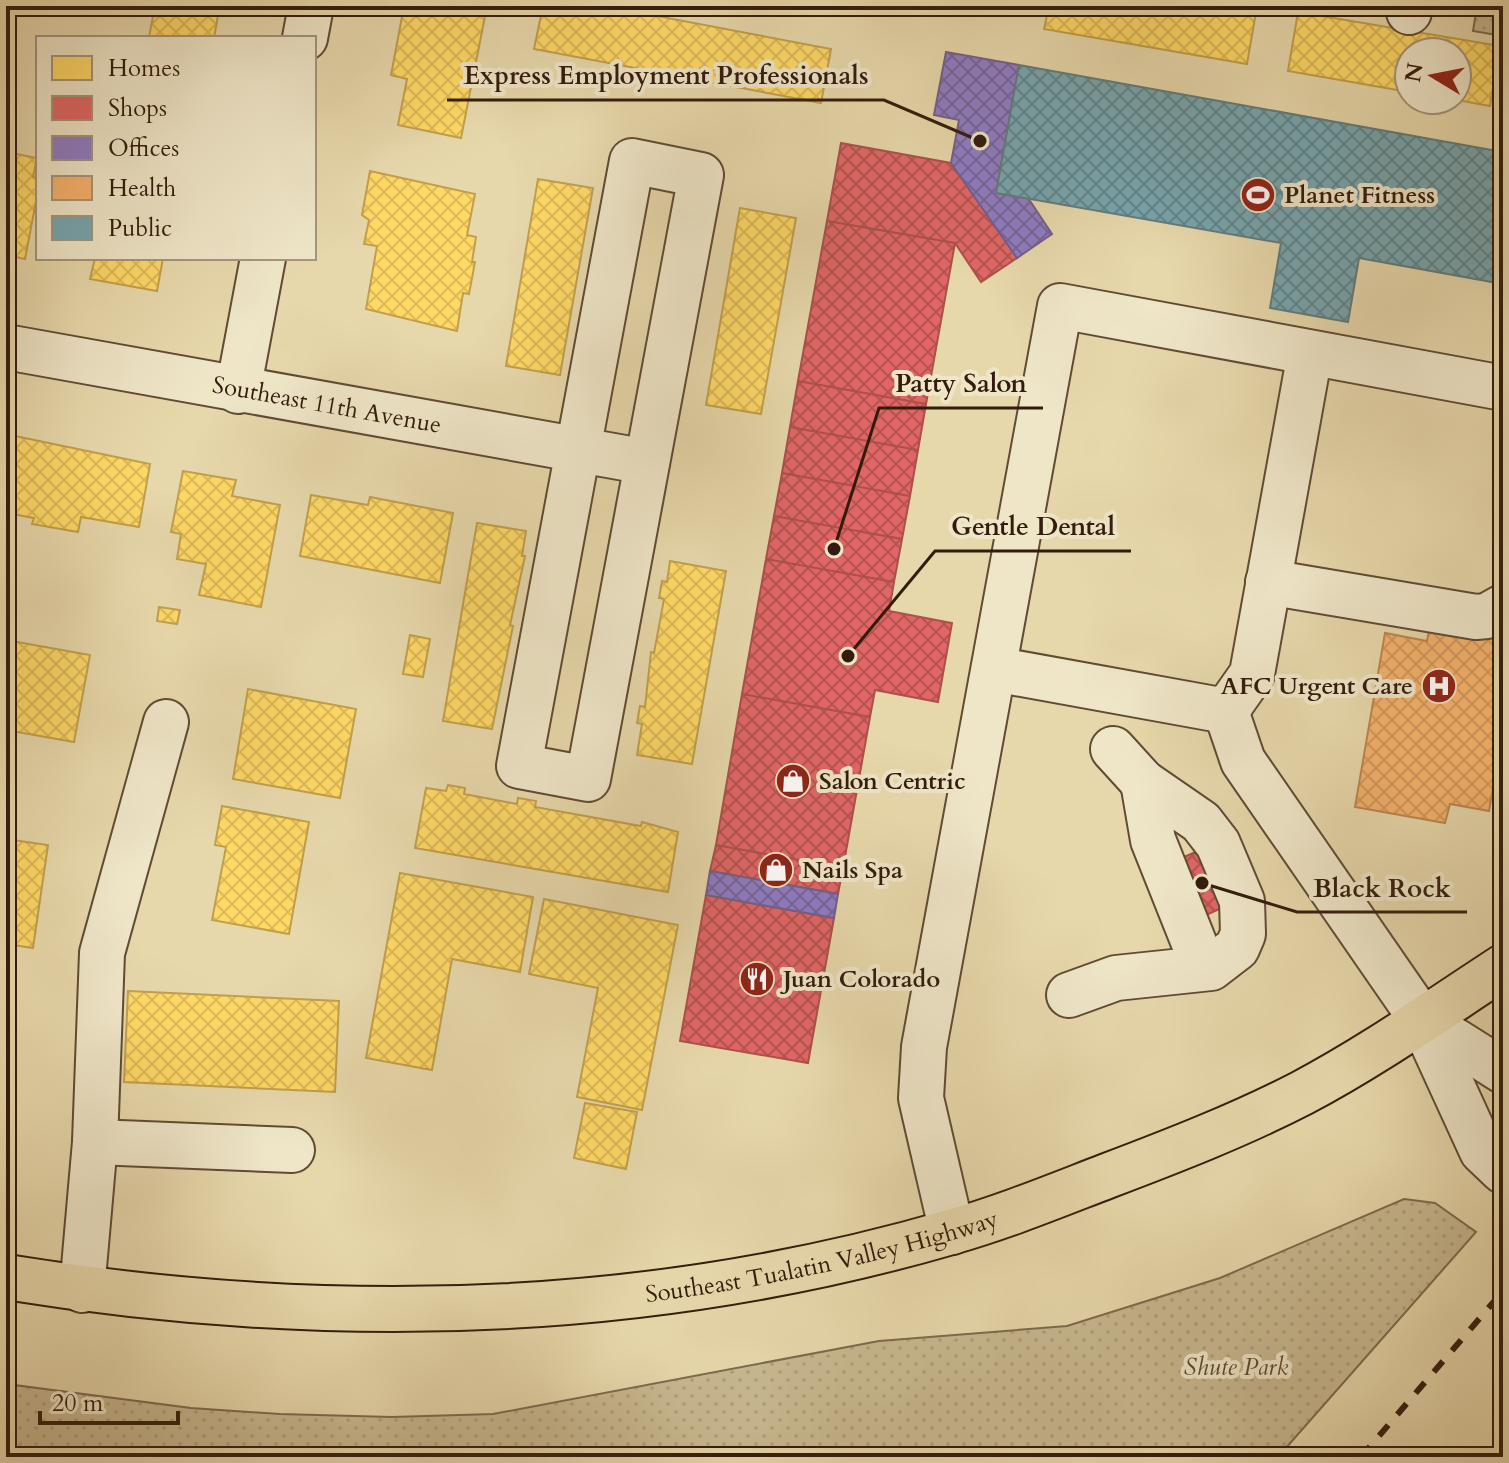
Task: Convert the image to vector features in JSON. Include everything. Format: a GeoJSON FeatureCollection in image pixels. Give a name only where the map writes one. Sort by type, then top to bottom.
{"type":"FeatureCollection","features":[{"type":"Feature","properties":{"kind":"main road","name":"Southeast Tualatin Valley Highway"},"geometry":{"type":"LineString","coordinates":[[6,1277],[82,1290],[266,1308],[357,1312],[477,1309],[601,1300],[769,1276],[952,1232],[1015,1213],[1218,1131],[1299,1094],[1503,967]]}},
{"type":"Feature","properties":{"kind":"street"},"geometry":{"type":"LineString","coordinates":[[305,36],[311,6]]}},
{"type":"Feature","properties":{"kind":"street"},"geometry":{"type":"LineString","coordinates":[[632,161],[701,175],[647,462],[588,779],[519,766],[632,161]]}},
{"type":"Feature","properties":{"kind":"street"},"geometry":{"type":"LineString","coordinates":[[238,391],[263,260]]}},
{"type":"Feature","properties":{"kind":"street"},"geometry":{"type":"LineString","coordinates":[[952,1232],[921,1098],[924,1047],[1060,306],[1503,388]]}},
{"type":"Feature","properties":{"kind":"street","name":"Southeast 11th Avenue"},"geometry":{"type":"LineString","coordinates":[[6,347],[647,462]]}},
{"type":"Feature","properties":{"kind":"street"},"geometry":{"type":"LineString","coordinates":[[1226,711],[1252,674],[1310,353]]}},
{"type":"Feature","properties":{"kind":"street"},"geometry":{"type":"LineString","coordinates":[[1268,582],[1476,617],[1487,616],[1503,607]]}},
{"type":"Feature","properties":{"kind":"street"},"geometry":{"type":"LineString","coordinates":[[994,669],[1226,711]]}},
{"type":"Feature","properties":{"kind":"street"},"geometry":{"type":"LineString","coordinates":[[1226,711],[1243,761],[1422,1020],[1482,1151],[1503,1171]]}},
{"type":"Feature","properties":{"kind":"street"},"geometry":{"type":"LineString","coordinates":[[82,1290],[95,1142],[102,953],[166,722]]}},
{"type":"Feature","properties":{"kind":"street"},"geometry":{"type":"LineString","coordinates":[[1069,995],[1116,978],[1204,968],[1225,960],[1237,948],[1245,917],[1242,901],[1218,844],[1201,822],[1143,782],[1113,749]]}},
{"type":"Feature","properties":{"kind":"street"},"geometry":{"type":"LineString","coordinates":[[1143,782],[1153,840],[1204,968]]}},
{"type":"Feature","properties":{"kind":"street"},"geometry":{"type":"LineString","coordinates":[[1422,1020],[1503,1071]]}},
{"type":"Feature","properties":{"kind":"street"},"geometry":{"type":"LineString","coordinates":[[95,1142],[292,1150]]}},
{"type":"Feature","properties":{"kind":"green space"},"geometry":{"type":"Polygon","coordinates":[[[1477,6],[1503,6],[1503,36],[1473,31],[1477,6]]]}},
{"type":"Feature","properties":{"kind":"green space","name":"Shute Park"},"geometry":{"type":"Polygon","coordinates":[[[1404,1199],[1435,1203],[1476,1232],[1278,1457],[6,1457],[6,1384],[191,1408],[280,1414],[392,1417],[493,1414],[879,1341],[1067,1326],[1220,1278],[1404,1199]]]}},
{"type":"Feature","properties":{"kind":"building: Homes"},"geometry":{"type":"Polygon","coordinates":[[[155,6],[219,10],[214,36],[149,36],[155,6]]]}},
{"type":"Feature","properties":{"kind":"building: Homes"},"geometry":{"type":"Polygon","coordinates":[[[404,6],[487,6],[461,138],[398,125],[407,79],[391,75],[404,6]]]}},
{"type":"Feature","properties":{"kind":"building: Homes"},"geometry":{"type":"Polygon","coordinates":[[[543,6],[604,6],[831,49],[821,103],[534,49],[543,6]]]}},
{"type":"Feature","properties":{"kind":"building: Homes"},"geometry":{"type":"Polygon","coordinates":[[[1049,6],[1257,6],[1247,64],[1044,29],[1049,6]]]}},
{"type":"Feature","properties":{"kind":"building: Homes"},"geometry":{"type":"Polygon","coordinates":[[[1298,12],[1441,36],[1393,36],[1393,89],[1288,71],[1298,12]]]}},
{"type":"Feature","properties":{"kind":"building: Homes"},"geometry":{"type":"Polygon","coordinates":[[[1473,41],[1500,46],[1490,106],[1473,103],[1473,41]]]}},
{"type":"Feature","properties":{"kind":"building: Homes"},"geometry":{"type":"Polygon","coordinates":[[[6,152],[36,158],[33,177],[36,178],[36,201],[25,259],[6,255],[6,152]]]}},
{"type":"Feature","properties":{"kind":"building: Homes"},"geometry":{"type":"Polygon","coordinates":[[[370,171],[475,194],[467,235],[476,237],[472,262],[475,262],[469,294],[463,293],[457,331],[366,309],[377,246],[364,244],[369,220],[362,215],[370,171]]]}},
{"type":"Feature","properties":{"kind":"building: Homes"},"geometry":{"type":"Polygon","coordinates":[[[538,179],[593,188],[560,375],[506,366],[538,179]]]}},
{"type":"Feature","properties":{"kind":"building: Homes"},"geometry":{"type":"Polygon","coordinates":[[[740,208],[796,218],[761,414],[706,405],[740,208]]]}},
{"type":"Feature","properties":{"kind":"building: Homes"},"geometry":{"type":"Polygon","coordinates":[[[95,260],[163,260],[157,291],[90,279],[95,260]]]}},
{"type":"Feature","properties":{"kind":"building: Homes"},"geometry":{"type":"Polygon","coordinates":[[[15,436],[150,464],[139,527],[81,517],[78,532],[32,524],[34,518],[6,513],[6,488],[15,436]]]}},
{"type":"Feature","properties":{"kind":"building: Homes"},"geometry":{"type":"Polygon","coordinates":[[[183,471],[236,480],[232,496],[280,505],[261,607],[199,595],[206,564],[177,559],[181,534],[171,532],[183,471]]]}},
{"type":"Feature","properties":{"kind":"building: Homes"},"geometry":{"type":"Polygon","coordinates":[[[311,495],[368,505],[370,497],[453,513],[440,583],[300,556],[311,495]]]}},
{"type":"Feature","properties":{"kind":"building: Homes"},"geometry":{"type":"Polygon","coordinates":[[[477,523],[526,531],[522,556],[525,556],[510,625],[513,626],[492,729],[443,721],[477,523]]]}},
{"type":"Feature","properties":{"kind":"building: Homes"},"geometry":{"type":"Polygon","coordinates":[[[670,561],[726,571],[692,764],[637,755],[642,724],[637,723],[640,706],[645,707],[651,652],[654,653],[664,599],[659,598],[662,581],[667,582],[670,561]]]}},
{"type":"Feature","properties":{"kind":"building: Homes"},"geometry":{"type":"Polygon","coordinates":[[[159,607],[180,610],[177,624],[157,621],[159,607]]]}},
{"type":"Feature","properties":{"kind":"building: Homes"},"geometry":{"type":"Polygon","coordinates":[[[410,635],[430,639],[423,677],[403,674],[410,635]]]}},
{"type":"Feature","properties":{"kind":"building: Homes"},"geometry":{"type":"Polygon","coordinates":[[[6,640],[90,655],[74,742],[6,730],[6,640]]]}},
{"type":"Feature","properties":{"kind":"building: Homes"},"geometry":{"type":"Polygon","coordinates":[[[248,689],[356,709],[340,798],[233,779],[248,689]]]}},
{"type":"Feature","properties":{"kind":"building: Homes"},"geometry":{"type":"Polygon","coordinates":[[[448,785],[465,788],[464,794],[517,804],[518,798],[536,801],[535,807],[641,826],[642,822],[678,832],[668,892],[415,848],[426,788],[446,791],[448,785]]]}},
{"type":"Feature","properties":{"kind":"building: Homes"},"geometry":{"type":"Polygon","coordinates":[[[222,806],[309,822],[289,934],[212,920],[226,847],[215,845],[222,806]]]}},
{"type":"Feature","properties":{"kind":"building: Homes"},"geometry":{"type":"Polygon","coordinates":[[[6,839],[48,845],[33,948],[6,944],[6,839]]]}},
{"type":"Feature","properties":{"kind":"building: Homes"},"geometry":{"type":"Polygon","coordinates":[[[400,873],[533,897],[520,972],[452,959],[432,1070],[366,1058],[400,873]]]}},
{"type":"Feature","properties":{"kind":"building: Homes"},"geometry":{"type":"Polygon","coordinates":[[[544,899],[678,925],[642,1110],[577,1097],[598,988],[529,974],[544,899]]]}},
{"type":"Feature","properties":{"kind":"building: Homes"},"geometry":{"type":"Polygon","coordinates":[[[6,983],[13,984],[6,1036],[6,983]]]}},
{"type":"Feature","properties":{"kind":"building: Homes"},"geometry":{"type":"Polygon","coordinates":[[[128,991],[339,1001],[335,1092],[124,1082],[128,991]]]}},
{"type":"Feature","properties":{"kind":"building: Homes"},"geometry":{"type":"Polygon","coordinates":[[[585,1103],[637,1112],[626,1169],[574,1158],[585,1103]]]}},
{"type":"Feature","properties":{"kind":"building: Shops"},"geometry":{"type":"Polygon","coordinates":[[[841,143],[951,163],[1017,258],[981,282],[955,243],[827,221],[841,143]]]}},
{"type":"Feature","properties":{"kind":"building: Shops"},"geometry":{"type":"Polygon","coordinates":[[[827,221],[955,243],[926,404],[798,381],[827,221]]]}},
{"type":"Feature","properties":{"kind":"building: Shops"},"geometry":{"type":"Polygon","coordinates":[[[798,381],[926,404],[918,450],[790,427],[798,381]]]}},
{"type":"Feature","properties":{"kind":"building: Shops"},"geometry":{"type":"Polygon","coordinates":[[[790,427],[918,450],[910,496],[782,473],[790,427]]]}},
{"type":"Feature","properties":{"kind":"building: Shops"},"geometry":{"type":"Polygon","coordinates":[[[782,473],[910,496],[902,539],[774,516],[782,473]]]}},
{"type":"Feature","properties":{"kind":"building: Shops"},"geometry":{"type":"Polygon","coordinates":[[[774,516],[902,539],[894,582],[766,559],[774,516]]]}},
{"type":"Feature","properties":{"kind":"building: Shops"},"geometry":{"type":"Polygon","coordinates":[[[766,559],[894,582],[889,611],[952,623],[938,702],[875,690],[870,717],[742,694],[766,559]]]}},
{"type":"Feature","properties":{"kind":"building: Shops","name":"Salon Centric"},"geometry":{"type":"Polygon","coordinates":[[[742,694],[870,717],[843,868],[716,845],[742,694]]]}},
{"type":"Feature","properties":{"kind":"building: Shops","name":"Nails Spa"},"geometry":{"type":"Polygon","coordinates":[[[716,845],[843,868],[838,894],[710,871],[716,845]]]}},
{"type":"Feature","properties":{"kind":"building: Shops"},"geometry":{"type":"Polygon","coordinates":[[[1202,849],[1226,906],[1202,917],[1177,860],[1202,849]]]}},
{"type":"Feature","properties":{"kind":"building: Shops","name":"Juan Colorado"},"geometry":{"type":"Polygon","coordinates":[[[706,895],[834,918],[808,1063],[680,1041],[706,895]]]}},
{"type":"Feature","properties":{"kind":"building: Offices"},"geometry":{"type":"Polygon","coordinates":[[[946,52],[1019,65],[996,193],[1028,198],[1052,234],[1017,258],[951,163],[959,120],[934,115],[946,52]]]}},
{"type":"Feature","properties":{"kind":"building: Offices"},"geometry":{"type":"Polygon","coordinates":[[[710,871],[838,894],[834,918],[706,895],[710,871]]]}},
{"type":"Feature","properties":{"kind":"building: Health","name":"AFC Urgent Care"},"geometry":{"type":"Polygon","coordinates":[[[1430,625],[1503,638],[1503,731],[1489,811],[1450,804],[1445,823],[1355,807],[1385,633],[1427,641],[1430,625]]]}},
{"type":"Feature","properties":{"kind":"building: Public","name":"Planet Fitness"},"geometry":{"type":"Polygon","coordinates":[[[1019,65],[1503,152],[1503,284],[1359,258],[1348,322],[1270,308],[1281,243],[996,193],[1019,65]]]}},
{"type":"Feature","properties":{"kind":"railway"},"geometry":{"type":"LineString","coordinates":[[1361,1457],[1503,1291]]}},
{"type":"Feature","properties":{"kind":"place","name":"Express Employment Professionals"},"geometry":{"type":"Point","coordinates":[980,141]}},
{"type":"Feature","properties":{"kind":"place","name":"Planet Fitness"},"geometry":{"type":"Point","coordinates":[1258,195]}},
{"type":"Feature","properties":{"kind":"place","name":"Patty Salon"},"geometry":{"type":"Point","coordinates":[834,549]}},
{"type":"Feature","properties":{"kind":"place","name":"Gentle Dental"},"geometry":{"type":"Point","coordinates":[848,656]}},
{"type":"Feature","properties":{"kind":"place","name":"AFC Urgent Care"},"geometry":{"type":"Point","coordinates":[1439,686]}},
{"type":"Feature","properties":{"kind":"place","name":"Salon Centric"},"geometry":{"type":"Point","coordinates":[793,781]}},
{"type":"Feature","properties":{"kind":"place","name":"Nails Spa"},"geometry":{"type":"Point","coordinates":[776,870]}},
{"type":"Feature","properties":{"kind":"place","name":"Black Rock"},"geometry":{"type":"Point","coordinates":[1202,883]}},
{"type":"Feature","properties":{"kind":"place","name":"Juan Colorado"},"geometry":{"type":"Point","coordinates":[757,979]}}]}
